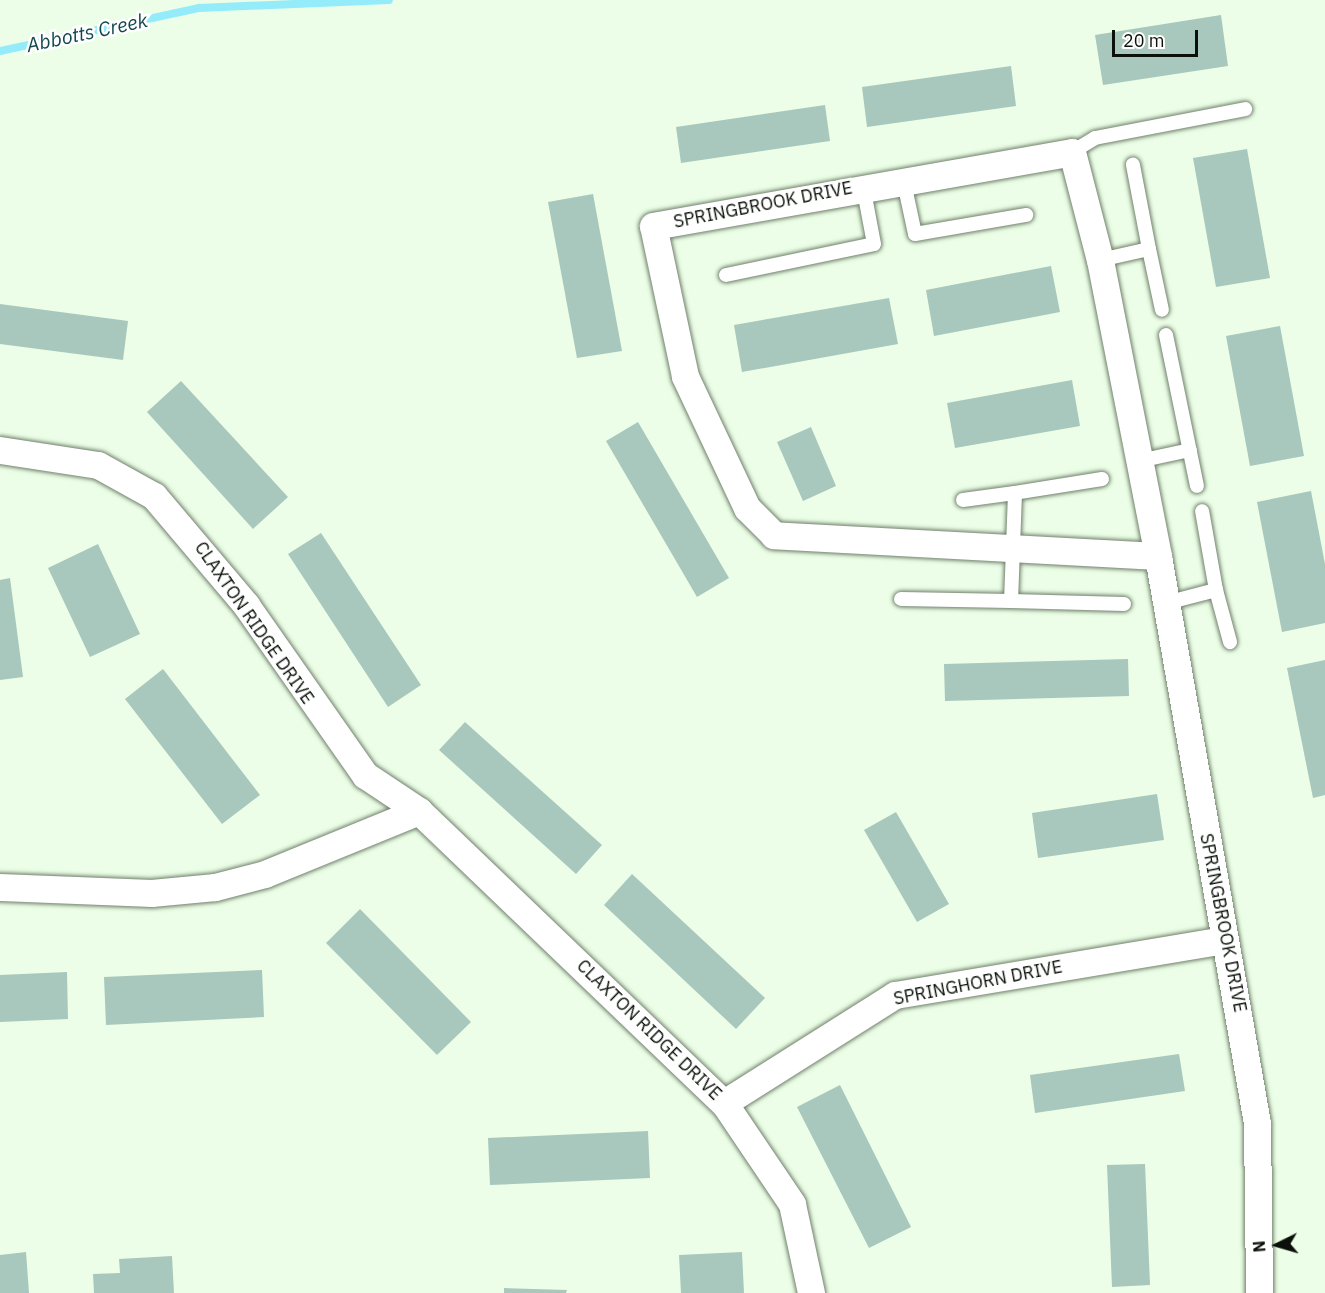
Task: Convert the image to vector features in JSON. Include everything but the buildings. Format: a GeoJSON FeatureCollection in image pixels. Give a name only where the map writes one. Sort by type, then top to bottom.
{"type":"FeatureCollection","features":[{"type":"Feature","properties":{"kind":"street","name":"SPRINGBROOK DRIVE"},"geometry":{"type":"LineString","coordinates":[[1158,556],[1014,551],[774,535],[747,508],[685,376],[653,226],[903,178],[1072,152],[1100,260],[1158,556],[1223,940],[1257,1123],[1262,1185],[1259,1293]]}},
{"type":"Feature","properties":{"kind":"street","name":"CLAXTON RIDGE DRIVE"},"geometry":{"type":"LineString","coordinates":[[0,450],[98,465],[154,495],[246,605],[365,775],[419,811],[724,1102],[792,1204],[811,1293]]}},
{"type":"Feature","properties":{"kind":"street"},"geometry":{"type":"LineString","coordinates":[[0,887],[152,893],[215,887],[265,874],[419,811]]}},
{"type":"Feature","properties":{"kind":"street","name":"SPRINGHORN DRIVE"},"geometry":{"type":"LineString","coordinates":[[724,1102],[895,995],[1223,940]]}},
{"type":"Feature","properties":{"kind":"lane"},"geometry":{"type":"LineString","coordinates":[[1072,152],[1095,138],[1245,109]]}},
{"type":"Feature","properties":{"kind":"lane"},"geometry":{"type":"LineString","coordinates":[[1133,165],[1162,310]]}},
{"type":"Feature","properties":{"kind":"lane"},"geometry":{"type":"LineString","coordinates":[[903,178],[915,234],[1026,215]]}},
{"type":"Feature","properties":{"kind":"lane"},"geometry":{"type":"LineString","coordinates":[[726,275],[874,244],[863,186]]}},
{"type":"Feature","properties":{"kind":"lane"},"geometry":{"type":"LineString","coordinates":[[1100,260],[1149,249]]}},
{"type":"Feature","properties":{"kind":"lane"},"geometry":{"type":"LineString","coordinates":[[1166,335],[1197,486]]}},
{"type":"Feature","properties":{"kind":"lane"},"geometry":{"type":"LineString","coordinates":[[1139,461],[1190,450]]}},
{"type":"Feature","properties":{"kind":"lane"},"geometry":{"type":"LineString","coordinates":[[963,500],[1015,494],[1102,478]]}},
{"type":"Feature","properties":{"kind":"lane"},"geometry":{"type":"LineString","coordinates":[[1011,601],[1015,494]]}},
{"type":"Feature","properties":{"kind":"lane"},"geometry":{"type":"LineString","coordinates":[[1202,511],[1216,590],[1230,642]]}},
{"type":"Feature","properties":{"kind":"lane"},"geometry":{"type":"LineString","coordinates":[[1166,603],[1216,590]]}},
{"type":"Feature","properties":{"kind":"lane"},"geometry":{"type":"LineString","coordinates":[[901,599],[1124,604]]}},
{"type":"Feature","properties":{"kind":"waterway","name":"Abbotts Creek"},"geometry":{"type":"LineString","coordinates":[[0,51],[199,8],[389,0]]}}]}
